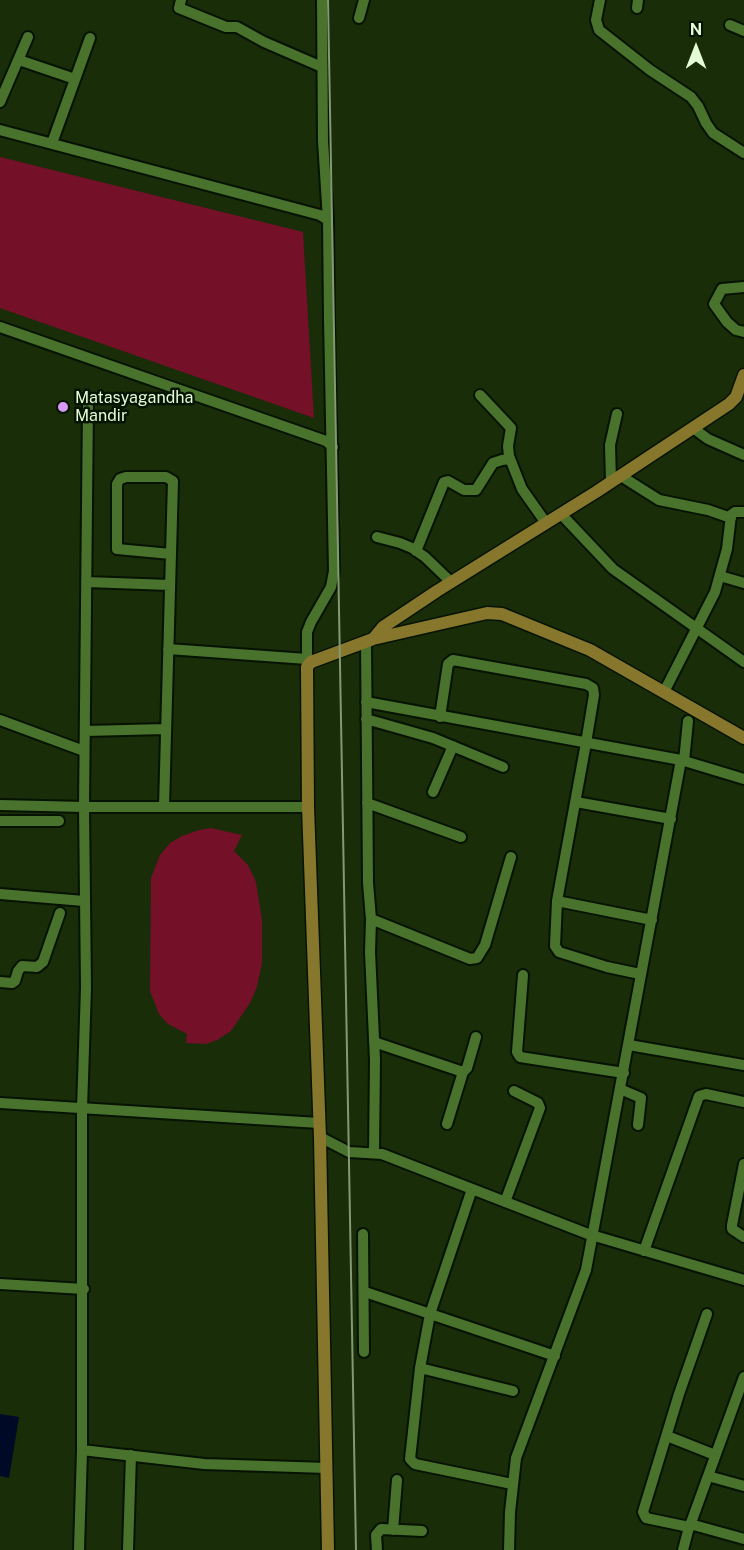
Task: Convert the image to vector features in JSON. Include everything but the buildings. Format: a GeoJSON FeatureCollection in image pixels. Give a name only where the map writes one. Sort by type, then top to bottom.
{"type":"FeatureCollection","features":[{"type":"Feature","properties":{"kind":"main road"},"geometry":{"type":"LineString","coordinates":[[369,640],[383,627],[451,582],[616,479],[729,404],[740,396],[744,375]]}},
{"type":"Feature","properties":{"kind":"main road"},"geometry":{"type":"LineString","coordinates":[[328,1550],[320,1137],[308,807],[307,663],[369,640],[487,614],[502,614],[590,650],[744,738]]}},
{"type":"Feature","properties":{"kind":"street"},"geometry":{"type":"LineString","coordinates":[[181,0],[179,8],[226,27],[237,27],[264,42],[322,67]]}},
{"type":"Feature","properties":{"kind":"street"},"geometry":{"type":"LineString","coordinates":[[168,649],[307,663],[306,644],[310,621],[334,579],[328,220],[323,141],[322,0]]}},
{"type":"Feature","properties":{"kind":"street"},"geometry":{"type":"LineString","coordinates":[[359,18],[364,0]]}},
{"type":"Feature","properties":{"kind":"street"},"geometry":{"type":"LineString","coordinates":[[600,0],[596,20],[598,30],[696,102],[713,133],[744,153]]}},
{"type":"Feature","properties":{"kind":"street"},"geometry":{"type":"LineString","coordinates":[[730,25],[744,31]]}},
{"type":"Feature","properties":{"kind":"street"},"geometry":{"type":"LineString","coordinates":[[0,102],[28,37]]}},
{"type":"Feature","properties":{"kind":"street"},"geometry":{"type":"LineString","coordinates":[[52,143],[90,38]]}},
{"type":"Feature","properties":{"kind":"street"},"geometry":{"type":"LineString","coordinates":[[19,60],[75,78]]}},
{"type":"Feature","properties":{"kind":"street"},"geometry":{"type":"LineString","coordinates":[[0,130],[320,215],[328,220]]}},
{"type":"Feature","properties":{"kind":"street"},"geometry":{"type":"LineString","coordinates":[[744,287],[722,290],[714,304],[727,322],[736,330],[744,332]]}},
{"type":"Feature","properties":{"kind":"street"},"geometry":{"type":"LineString","coordinates":[[0,327],[326,441],[333,447]]}},
{"type":"Feature","properties":{"kind":"street"},"geometry":{"type":"LineString","coordinates":[[480,395],[511,428],[508,446],[510,459],[522,489],[546,523]]}},
{"type":"Feature","properties":{"kind":"street"},"geometry":{"type":"LineString","coordinates":[[79,1550],[84,1289],[82,1109],[86,988],[84,751],[87,404]]}},
{"type":"Feature","properties":{"kind":"street"},"geometry":{"type":"LineString","coordinates":[[617,414],[610,445],[616,479],[659,500],[708,510],[731,518]]}},
{"type":"Feature","properties":{"kind":"street"},"geometry":{"type":"LineString","coordinates":[[693,428],[708,439],[744,455]]}},
{"type":"Feature","properties":{"kind":"street"},"geometry":{"type":"LineString","coordinates":[[416,551],[445,481],[462,489],[476,490],[493,463],[510,459]]}},
{"type":"Feature","properties":{"kind":"street"},"geometry":{"type":"LineString","coordinates":[[164,807],[171,554],[172,478],[126,477],[120,479],[117,484],[117,549],[171,554]]}},
{"type":"Feature","properties":{"kind":"street"},"geometry":{"type":"LineString","coordinates":[[664,692],[697,629],[720,576],[727,549],[731,515],[735,512],[744,512]]}},
{"type":"Feature","properties":{"kind":"street"},"geometry":{"type":"LineString","coordinates":[[561,514],[613,569],[744,662]]}},
{"type":"Feature","properties":{"kind":"street"},"geometry":{"type":"LineString","coordinates":[[376,537],[400,543],[416,551],[451,582]]}},
{"type":"Feature","properties":{"kind":"street"},"geometry":{"type":"LineString","coordinates":[[720,576],[744,583]]}},
{"type":"Feature","properties":{"kind":"street"},"geometry":{"type":"LineString","coordinates":[[86,582],[170,585]]}},
{"type":"Feature","properties":{"kind":"street"},"geometry":{"type":"LineString","coordinates":[[369,640],[366,719],[368,883],[374,1042],[374,1152]]}},
{"type":"Feature","properties":{"kind":"street"},"geometry":{"type":"LineString","coordinates":[[440,717],[448,664],[453,660],[589,685],[593,688],[594,695],[586,743],[557,901],[555,946],[559,952],[640,974]]}},
{"type":"Feature","properties":{"kind":"street"},"geometry":{"type":"LineString","coordinates":[[366,702],[682,761],[744,779]]}},
{"type":"Feature","properties":{"kind":"street"},"geometry":{"type":"LineString","coordinates":[[366,719],[414,732],[503,767]]}},
{"type":"Feature","properties":{"kind":"street"},"geometry":{"type":"LineString","coordinates":[[0,720],[84,751]]}},
{"type":"Feature","properties":{"kind":"street"},"geometry":{"type":"LineString","coordinates":[[509,1550],[512,1484],[516,1458],[583,1278],[624,1073],[640,974],[688,721]]}},
{"type":"Feature","properties":{"kind":"street"},"geometry":{"type":"LineString","coordinates":[[85,731],[166,729]]}},
{"type":"Feature","properties":{"kind":"street"},"geometry":{"type":"LineString","coordinates":[[433,792],[453,746]]}},
{"type":"Feature","properties":{"kind":"street"},"geometry":{"type":"LineString","coordinates":[[576,802],[671,819]]}},
{"type":"Feature","properties":{"kind":"street"},"geometry":{"type":"LineString","coordinates":[[367,803],[461,837]]}},
{"type":"Feature","properties":{"kind":"street"},"geometry":{"type":"LineString","coordinates":[[0,805],[308,807]]}},
{"type":"Feature","properties":{"kind":"street"},"geometry":{"type":"LineString","coordinates":[[0,821],[59,821]]}},
{"type":"Feature","properties":{"kind":"street"},"geometry":{"type":"LineString","coordinates":[[371,919],[470,959],[477,958],[485,945],[511,857]]}},
{"type":"Feature","properties":{"kind":"street"},"geometry":{"type":"LineString","coordinates":[[0,894],[84,901]]}},
{"type":"Feature","properties":{"kind":"street"},"geometry":{"type":"LineString","coordinates":[[557,901],[652,920]]}},
{"type":"Feature","properties":{"kind":"street"},"geometry":{"type":"LineString","coordinates":[[0,982],[12,983],[22,966],[37,967],[43,962],[60,913]]}},
{"type":"Feature","properties":{"kind":"street"},"geometry":{"type":"LineString","coordinates":[[523,975],[517,1052],[520,1056],[624,1073]]}},
{"type":"Feature","properties":{"kind":"street"},"geometry":{"type":"LineString","coordinates":[[447,1124],[476,1037]]}},
{"type":"Feature","properties":{"kind":"street"},"geometry":{"type":"LineString","coordinates":[[374,1042],[463,1072]]}},
{"type":"Feature","properties":{"kind":"street"},"geometry":{"type":"LineString","coordinates":[[629,1045],[744,1065]]}},
{"type":"Feature","properties":{"kind":"street"},"geometry":{"type":"LineString","coordinates":[[620,1089],[643,1101],[638,1125]]}},
{"type":"Feature","properties":{"kind":"street"},"geometry":{"type":"LineString","coordinates":[[505,1202],[540,1108],[538,1103],[514,1091]]}},
{"type":"Feature","properties":{"kind":"street"},"geometry":{"type":"LineString","coordinates":[[644,1251],[699,1096],[706,1094],[744,1102]]}},
{"type":"Feature","properties":{"kind":"street"},"geometry":{"type":"LineString","coordinates":[[0,1104],[319,1123]]}},
{"type":"Feature","properties":{"kind":"street"},"geometry":{"type":"LineString","coordinates":[[320,1137],[349,1152],[374,1152],[591,1235],[744,1280]]}},
{"type":"Feature","properties":{"kind":"street"},"geometry":{"type":"LineString","coordinates":[[744,1164],[732,1225],[732,1229],[744,1237]]}},
{"type":"Feature","properties":{"kind":"street"},"geometry":{"type":"LineString","coordinates":[[472,1189],[430,1314],[420,1368],[411,1462],[512,1484]]}},
{"type":"Feature","properties":{"kind":"street"},"geometry":{"type":"LineString","coordinates":[[363,1234],[364,1352]]}},
{"type":"Feature","properties":{"kind":"street"},"geometry":{"type":"LineString","coordinates":[[0,1284],[84,1289]]}},
{"type":"Feature","properties":{"kind":"street"},"geometry":{"type":"LineString","coordinates":[[365,1292],[555,1356]]}},
{"type":"Feature","properties":{"kind":"street"},"geometry":{"type":"LineString","coordinates":[[707,1314],[679,1394],[647,1495],[643,1516],[744,1539]]}},
{"type":"Feature","properties":{"kind":"street"},"geometry":{"type":"LineString","coordinates":[[420,1368],[513,1392]]}},
{"type":"Feature","properties":{"kind":"street"},"geometry":{"type":"LineString","coordinates":[[683,1550],[743,1381]]}},
{"type":"Feature","properties":{"kind":"street"},"geometry":{"type":"LineString","coordinates":[[667,1436],[715,1455]]}},
{"type":"Feature","properties":{"kind":"street"},"geometry":{"type":"LineString","coordinates":[[82,1449],[204,1464],[327,1468]]}},
{"type":"Feature","properties":{"kind":"street"},"geometry":{"type":"LineString","coordinates":[[128,1550],[131,1455]]}},
{"type":"Feature","properties":{"kind":"street"},"geometry":{"type":"LineString","coordinates":[[708,1476],[744,1486]]}},
{"type":"Feature","properties":{"kind":"street"},"geometry":{"type":"LineString","coordinates":[[393,1530],[398,1480]]}},
{"type":"Feature","properties":{"kind":"street"},"geometry":{"type":"LineString","coordinates":[[377,1550],[378,1531],[381,1529],[422,1531]]}},
{"type":"Feature","properties":{"kind":"shaded area"},"geometry":{"type":"Polygon","coordinates":[[[0,157],[303,232],[314,418],[0,308],[0,157]]]}},
{"type":"Feature","properties":{"kind":"shaded area"},"geometry":{"type":"Polygon","coordinates":[[[211,828],[242,835],[234,851],[248,865],[256,882],[262,920],[262,963],[257,987],[250,1003],[231,1031],[206,1044],[186,1043],[187,1034],[168,1024],[159,1014],[150,991],[151,878],[160,855],[170,843],[182,836],[211,828]]]}},
{"type":"Feature","properties":{"kind":"water"},"geometry":{"type":"Polygon","coordinates":[[[0,1414],[19,1417],[9,1478],[0,1476],[0,1414]]]}},
{"type":"Feature","properties":{"kind":"railway"},"geometry":{"type":"LineString","coordinates":[[328,0],[356,1550]]}},
{"type":"Feature","properties":{"kind":"place","name":"Matasyagandha Mandir"},"geometry":{"type":"Point","coordinates":[63,407]}}]}
